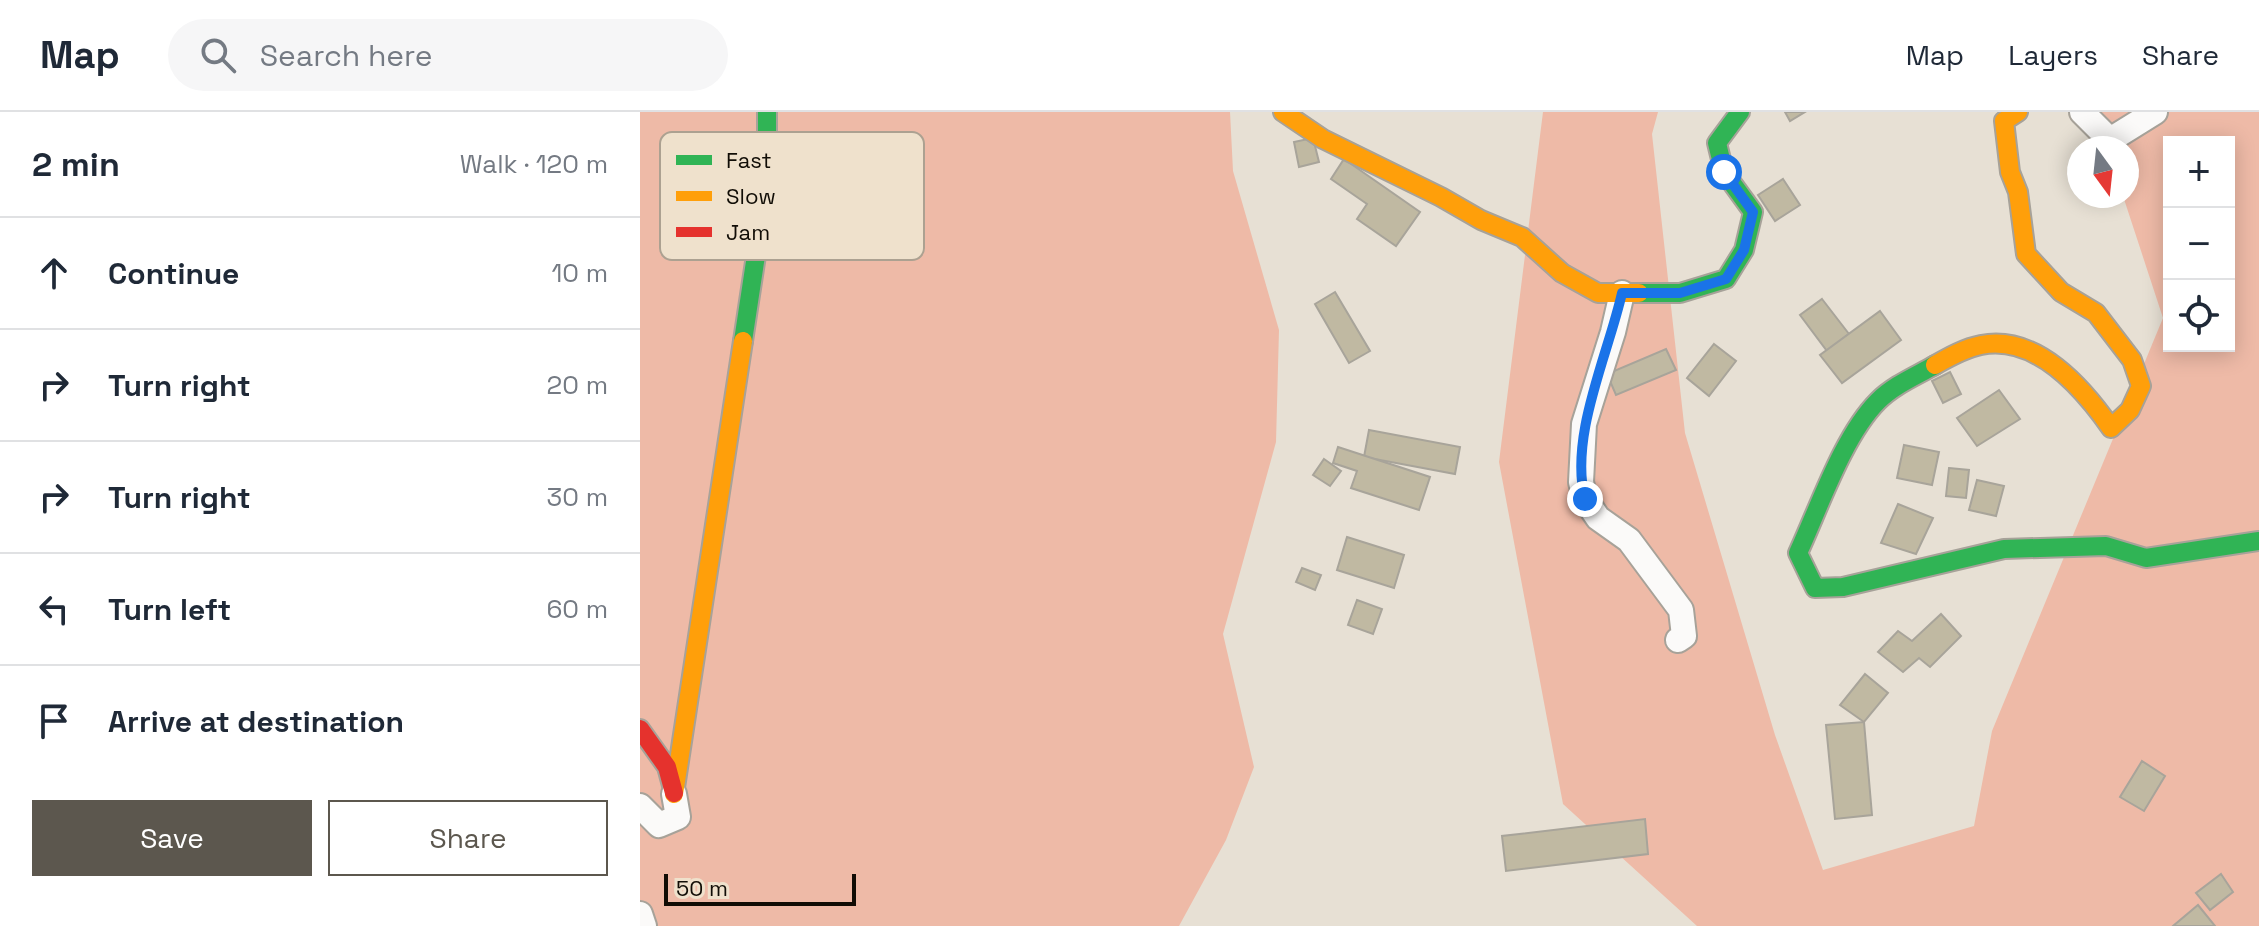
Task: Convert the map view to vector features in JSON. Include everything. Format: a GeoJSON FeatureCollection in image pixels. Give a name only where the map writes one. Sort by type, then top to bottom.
{"type":"FeatureCollection","features":[{"type":"Feature","properties":{"kind":"street"},"geometry":{"type":"LineString","coordinates":[[1283,112],[1323,139],[1481,220],[1522,237],[1562,273],[1598,293],[1680,293],[1726,279],[1744,250],[1753,212],[1724,172],[1717,143],[1740,112]]}},
{"type":"Feature","properties":{"kind":"street"},"geometry":{"type":"LineString","coordinates":[[2018,112],[2004,121],[2010,172],[2018,192],[2026,254],[2061,292],[2096,313],[2132,360],[2141,386],[2130,410],[2111,428],[2092,400],[2049,362],[2019,347],[1985,344],[1940,362],[1887,391],[1866,416],[1833,477],[1798,553],[1815,588],[1843,587],[2004,549],[2106,546],[2146,558],[2259,541]]}},
{"type":"Feature","properties":{"kind":"street"},"geometry":{"type":"LineString","coordinates":[[2082,112],[2110,140],[2155,112]]}},
{"type":"Feature","properties":{"kind":"street"},"geometry":{"type":"LineString","coordinates":[[674,794],[755,260]]}},
{"type":"Feature","properties":{"kind":"street"},"geometry":{"type":"LineString","coordinates":[[1622,293],[1584,424],[1581,482],[1585,499],[1598,518],[1629,540],[1681,610],[1684,636],[1678,640]]}},
{"type":"Feature","properties":{"kind":"street"},"geometry":{"type":"LineString","coordinates":[[640,729],[667,767],[678,817],[659,825],[640,806]]}},
{"type":"Feature","properties":{"kind":"street"},"geometry":{"type":"LineString","coordinates":[[640,914],[644,926]]}},
{"type":"Feature","properties":{"kind":"shaded area"},"geometry":{"type":"Polygon","coordinates":[[[640,112],[1230,112],[1233,171],[1279,330],[1276,442],[1223,634],[1254,767],[1226,840],[1179,926],[640,926],[640,112]]]}},
{"type":"Feature","properties":{"kind":"shaded area"},"geometry":{"type":"Polygon","coordinates":[[[1543,112],[1658,112],[1652,134],[1685,433],[1775,735],[1823,870],[1974,826],[1992,731],[2163,318],[2127,208],[2139,208],[2139,136],[2103,136],[2095,112],[2259,112],[2259,926],[1697,926],[1563,804],[1499,462],[1543,112]]]}},
{"type":"Feature","properties":{"kind":"building"},"geometry":{"type":"Polygon","coordinates":[[[1785,112],[1805,112],[1790,121],[1785,112]]]}},
{"type":"Feature","properties":{"kind":"building"},"geometry":{"type":"Polygon","coordinates":[[[1313,138],[1319,162],[1299,167],[1294,142],[1313,138]]]}},
{"type":"Feature","properties":{"kind":"building"},"geometry":{"type":"Polygon","coordinates":[[[1344,159],[1420,212],[1396,246],[1357,219],[1367,204],[1331,179],[1344,159]]]}},
{"type":"Feature","properties":{"kind":"building"},"geometry":{"type":"Polygon","coordinates":[[[1783,179],[1800,205],[1775,221],[1758,195],[1783,179]]]}},
{"type":"Feature","properties":{"kind":"building"},"geometry":{"type":"Polygon","coordinates":[[[1335,292],[1370,351],[1349,363],[1315,304],[1335,292]]]}},
{"type":"Feature","properties":{"kind":"building"},"geometry":{"type":"Polygon","coordinates":[[[1822,299],[1849,334],[1827,351],[1800,315],[1822,299]]]}},
{"type":"Feature","properties":{"kind":"building"},"geometry":{"type":"Polygon","coordinates":[[[1880,311],[1901,340],[1842,383],[1820,355],[1880,311]]]}},
{"type":"Feature","properties":{"kind":"building"},"geometry":{"type":"Polygon","coordinates":[[[1714,344],[1736,361],[1709,396],[1687,378],[1714,344]]]}},
{"type":"Feature","properties":{"kind":"building"},"geometry":{"type":"Polygon","coordinates":[[[1666,349],[1676,370],[1616,395],[1607,374],[1666,349]]]}},
{"type":"Feature","properties":{"kind":"building"},"geometry":{"type":"Polygon","coordinates":[[[1950,372],[1961,394],[1943,403],[1932,381],[1950,372]]]}},
{"type":"Feature","properties":{"kind":"building"},"geometry":{"type":"Polygon","coordinates":[[[1999,390],[2020,419],[1977,446],[1957,418],[1999,390]]]}},
{"type":"Feature","properties":{"kind":"building"},"geometry":{"type":"Polygon","coordinates":[[[1369,430],[1460,447],[1455,474],[1364,457],[1369,430]]]}},
{"type":"Feature","properties":{"kind":"building"},"geometry":{"type":"Polygon","coordinates":[[[1904,445],[1939,452],[1932,485],[1897,478],[1904,445]]]}},
{"type":"Feature","properties":{"kind":"building"},"geometry":{"type":"Polygon","coordinates":[[[1338,447],[1430,477],[1419,510],[1351,488],[1357,471],[1333,463],[1338,447]]]}},
{"type":"Feature","properties":{"kind":"building"},"geometry":{"type":"Polygon","coordinates":[[[1324,459],[1341,471],[1330,486],[1313,475],[1324,459]]]}},
{"type":"Feature","properties":{"kind":"building"},"geometry":{"type":"Polygon","coordinates":[[[1949,468],[1969,470],[1966,498],[1946,496],[1949,468]]]}},
{"type":"Feature","properties":{"kind":"building"},"geometry":{"type":"Polygon","coordinates":[[[1977,480],[2004,486],[1996,516],[1969,510],[1977,480]]]}},
{"type":"Feature","properties":{"kind":"building"},"geometry":{"type":"Polygon","coordinates":[[[1898,504],[1933,518],[1916,554],[1881,543],[1898,504]]]}},
{"type":"Feature","properties":{"kind":"building"},"geometry":{"type":"Polygon","coordinates":[[[1347,537],[1404,555],[1394,588],[1337,570],[1347,537]]]}},
{"type":"Feature","properties":{"kind":"building"},"geometry":{"type":"Polygon","coordinates":[[[1302,568],[1321,575],[1315,590],[1296,582],[1302,568]]]}},
{"type":"Feature","properties":{"kind":"building"},"geometry":{"type":"Polygon","coordinates":[[[1357,600],[1382,609],[1373,634],[1348,625],[1357,600]]]}},
{"type":"Feature","properties":{"kind":"building"},"geometry":{"type":"Polygon","coordinates":[[[1941,614],[1961,636],[1930,667],[1919,658],[1903,672],[1878,652],[1898,631],[1912,641],[1941,614]]]}},
{"type":"Feature","properties":{"kind":"building"},"geometry":{"type":"Polygon","coordinates":[[[1865,674],[1888,693],[1864,722],[1840,705],[1865,674]]]}},
{"type":"Feature","properties":{"kind":"building"},"geometry":{"type":"Polygon","coordinates":[[[1864,722],[1872,815],[1835,819],[1826,725],[1864,722]]]}},
{"type":"Feature","properties":{"kind":"building"},"geometry":{"type":"Polygon","coordinates":[[[2142,761],[2165,776],[2144,811],[2120,797],[2142,761]]]}},
{"type":"Feature","properties":{"kind":"building"},"geometry":{"type":"Polygon","coordinates":[[[1645,819],[1648,854],[1506,871],[1502,836],[1645,819]]]}},
{"type":"Feature","properties":{"kind":"building"},"geometry":{"type":"Polygon","coordinates":[[[2221,874],[2233,892],[2210,910],[2196,893],[2221,874]]]}},
{"type":"Feature","properties":{"kind":"building"},"geometry":{"type":"Polygon","coordinates":[[[2198,905],[2215,926],[2173,926],[2198,905]]]}},
{"type":"Feature","properties":{"kind":"traffic: fast"},"geometry":{"type":"LineString","coordinates":[[767,112],[767,132]]}},
{"type":"Feature","properties":{"kind":"traffic: fast"},"geometry":{"type":"LineString","coordinates":[[1639,293],[1680,293],[1726,279],[1744,250],[1753,212],[1724,172],[1717,143],[1740,112]]}},
{"type":"Feature","properties":{"kind":"traffic: fast"},"geometry":{"type":"LineString","coordinates":[[743,341],[755,260]]}},
{"type":"Feature","properties":{"kind":"traffic: fast"},"geometry":{"type":"LineString","coordinates":[[1935,365],[1884,395],[1865,416],[1843,453],[1798,553],[1815,588],[1843,587],[2004,549],[2106,546],[2146,558],[2259,541]]}},
{"type":"Feature","properties":{"kind":"traffic: slow"},"geometry":{"type":"LineString","coordinates":[[1283,112],[1323,139],[1481,220],[1522,237],[1562,273],[1598,293],[1639,293]]}},
{"type":"Feature","properties":{"kind":"traffic: slow"},"geometry":{"type":"LineString","coordinates":[[1935,365],[1981,345],[2002,344],[2021,348],[2039,356],[2072,381],[2111,428],[2130,410],[2141,386],[2132,360],[2096,313],[2061,292],[2026,254],[2018,192],[2010,172],[2004,121],[2018,112]]}},
{"type":"Feature","properties":{"kind":"traffic: slow"},"geometry":{"type":"LineString","coordinates":[[674,794],[743,341]]}},
{"type":"Feature","properties":{"kind":"traffic: jam"},"geometry":{"type":"LineString","coordinates":[[640,729],[667,767],[674,793]]}},
{"type":"Feature","properties":{"kind":"route"},"geometry":{"type":"LineString","coordinates":[[1585,499],[1581,482],[1584,424],[1622,293],[1680,293],[1726,279],[1744,250],[1753,212],[1724,172]]}}]}
